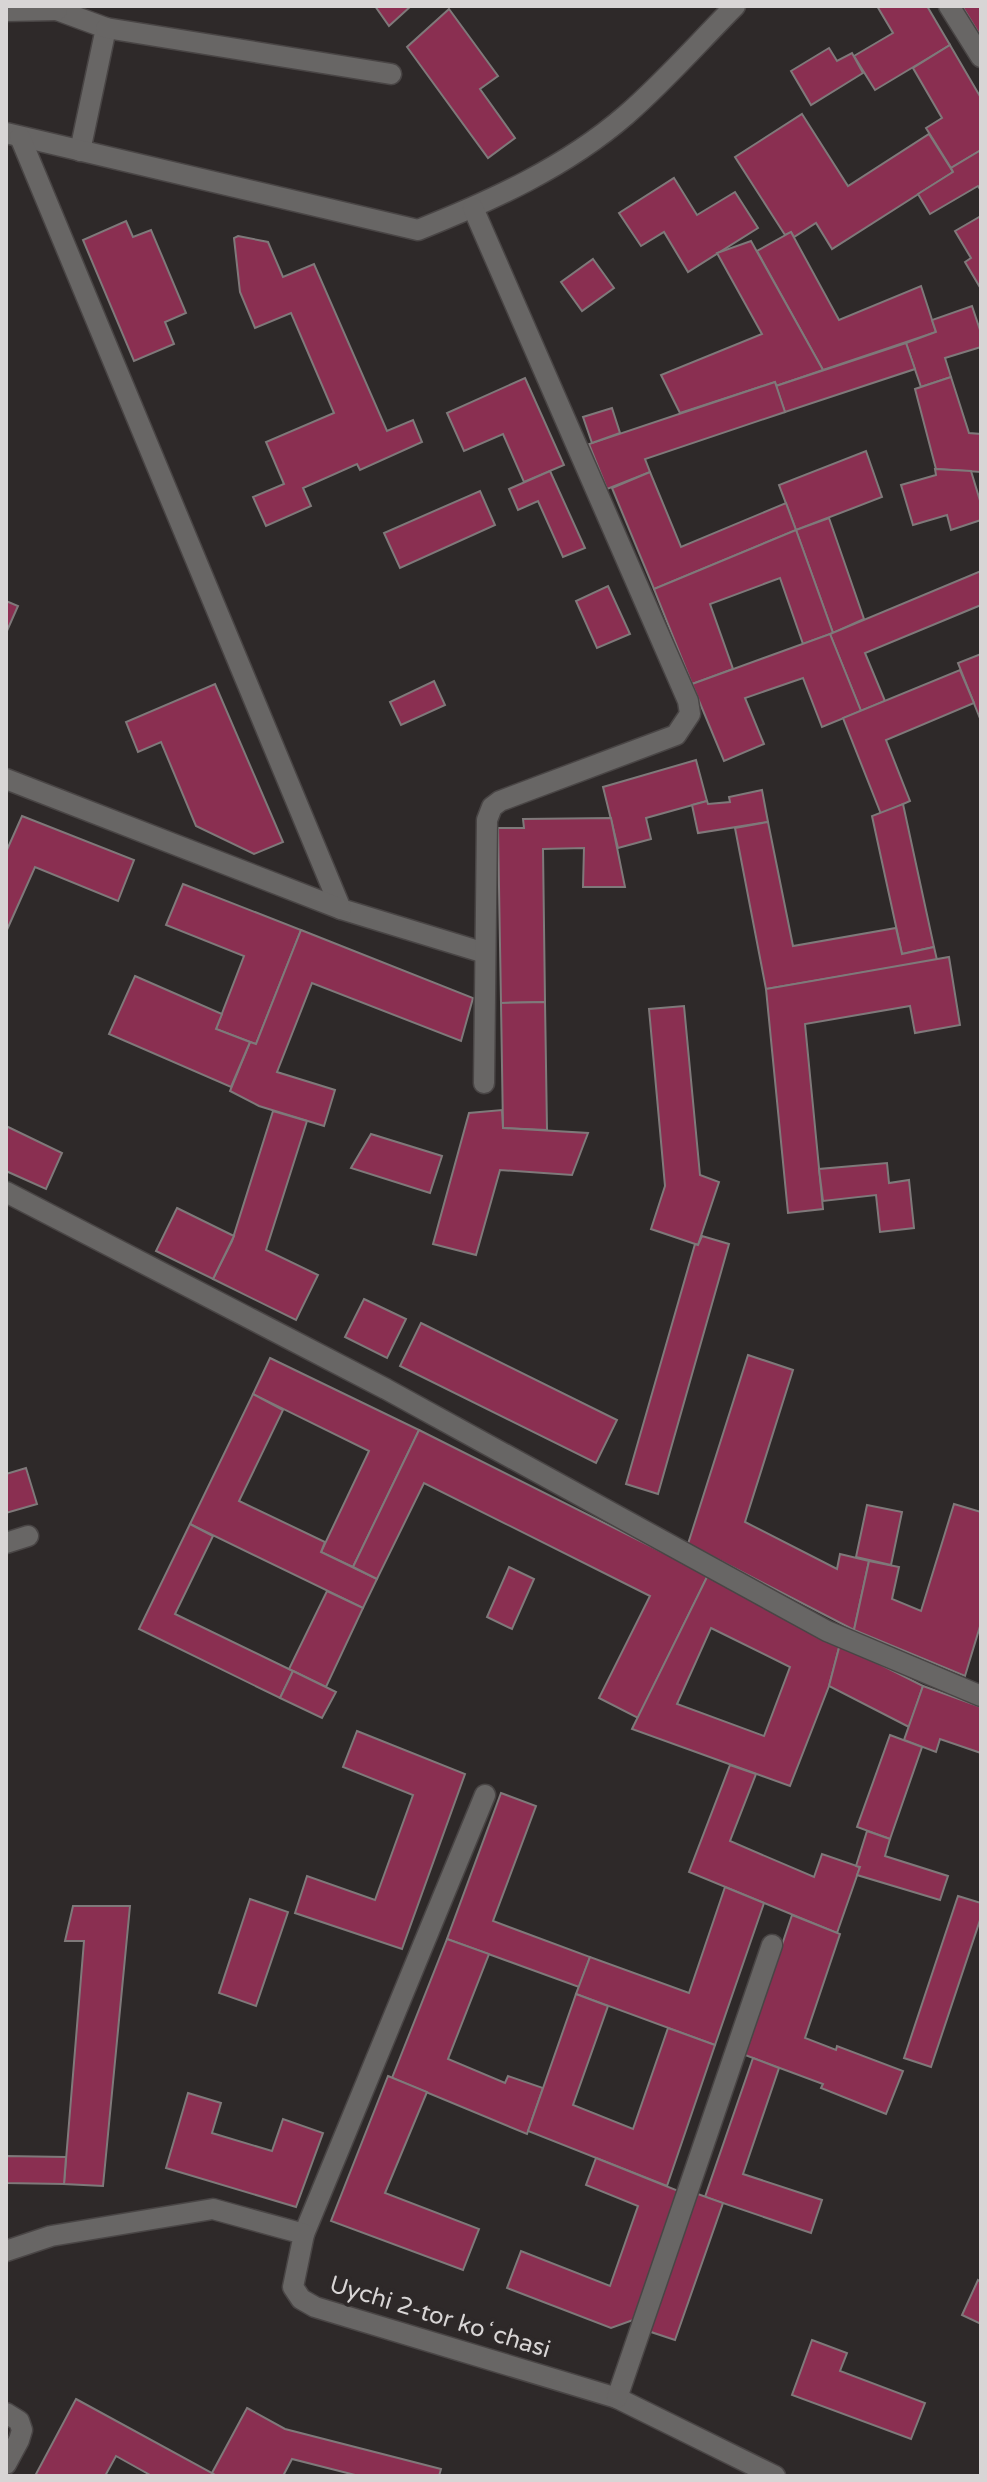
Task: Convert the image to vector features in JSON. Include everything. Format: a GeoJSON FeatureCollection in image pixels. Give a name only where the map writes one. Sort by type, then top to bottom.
{"type":"FeatureCollection","features":[{"type":"Feature","properties":{"kind":"street"},"geometry":{"type":"LineString","coordinates":[[13,135],[418,230],[473,208],[582,149],[627,115],[735,6]]}},
{"type":"Feature","properties":{"kind":"street"},"geometry":{"type":"LineString","coordinates":[[949,6],[981,57]]}},
{"type":"Feature","properties":{"kind":"street"},"geometry":{"type":"LineString","coordinates":[[6,11],[57,8],[106,28],[391,74]]}},
{"type":"Feature","properties":{"kind":"street"},"geometry":{"type":"LineString","coordinates":[[80,151],[106,28]]}},
{"type":"Feature","properties":{"kind":"street"},"geometry":{"type":"LineString","coordinates":[[13,135],[341,909]]}},
{"type":"Feature","properties":{"kind":"street"},"geometry":{"type":"LineString","coordinates":[[473,208],[688,701],[690,714],[676,735],[500,801],[492,807],[487,820],[484,1083]]}},
{"type":"Feature","properties":{"kind":"street"},"geometry":{"type":"LineString","coordinates":[[6,779],[341,909],[485,953]]}},
{"type":"Feature","properties":{"kind":"street"},"geometry":{"type":"LineString","coordinates":[[6,1192],[386,1389],[827,1631],[981,1696]]}},
{"type":"Feature","properties":{"kind":"street"},"geometry":{"type":"LineString","coordinates":[[6,1543],[28,1536]]}},
{"type":"Feature","properties":{"kind":"street"},"geometry":{"type":"LineString","coordinates":[[6,2251],[51,2236],[213,2209],[304,2234],[485,1795]]}},
{"type":"Feature","properties":{"kind":"street"},"geometry":{"type":"LineString","coordinates":[[617,2398],[772,1945]]}},
{"type":"Feature","properties":{"kind":"street","name":"Uychi 2-tor koʻchasi"},"geometry":{"type":"LineString","coordinates":[[304,2234],[293,2287],[301,2299],[315,2307],[617,2398],[775,2476]]}},
{"type":"Feature","properties":{"kind":"street"},"geometry":{"type":"LineString","coordinates":[[6,2413],[19,2421],[22,2430],[6,2464]]}},
{"type":"Feature","properties":{"kind":"building"},"geometry":{"type":"Polygon","coordinates":[[[375,6],[411,6],[389,26],[375,6]]]}},
{"type":"Feature","properties":{"kind":"building"},"geometry":{"type":"Polygon","coordinates":[[[877,6],[927,6],[950,45],[875,90],[854,56],[893,33],[877,6]]]}},
{"type":"Feature","properties":{"kind":"building"},"geometry":{"type":"Polygon","coordinates":[[[962,6],[981,6],[981,37],[962,6]]]}},
{"type":"Feature","properties":{"kind":"building"},"geometry":{"type":"Polygon","coordinates":[[[449,9],[498,76],[480,89],[515,138],[488,158],[407,47],[449,9]]]}},
{"type":"Feature","properties":{"kind":"building"},"geometry":{"type":"Polygon","coordinates":[[[950,45],[981,98],[981,150],[951,168],[926,128],[942,118],[913,68],[950,45]]]}},
{"type":"Feature","properties":{"kind":"building"},"geometry":{"type":"Polygon","coordinates":[[[829,48],[837,61],[852,53],[863,73],[811,105],[791,71],[829,48]]]}},
{"type":"Feature","properties":{"kind":"building"},"geometry":{"type":"Polygon","coordinates":[[[802,114],[848,186],[929,134],[953,172],[832,249],[816,223],[794,237],[791,232],[785,235],[735,157],[802,114]]]}},
{"type":"Feature","properties":{"kind":"building"},"geometry":{"type":"Polygon","coordinates":[[[981,150],[981,191],[978,186],[930,214],[918,194],[953,172],[951,168],[981,150]]]}},
{"type":"Feature","properties":{"kind":"building"},"geometry":{"type":"Polygon","coordinates":[[[674,178],[697,215],[735,192],[758,228],[688,272],[664,232],[641,246],[619,213],[674,178]]]}},
{"type":"Feature","properties":{"kind":"building"},"geometry":{"type":"Polygon","coordinates":[[[981,216],[981,289],[965,262],[971,258],[955,231],[981,216]]]}},
{"type":"Feature","properties":{"kind":"building"},"geometry":{"type":"Polygon","coordinates":[[[126,221],[133,237],[151,230],[186,313],[165,322],[174,344],[134,361],[83,240],[126,221]]]}},
{"type":"Feature","properties":{"kind":"building"},"geometry":{"type":"Polygon","coordinates":[[[791,232],[839,320],[921,286],[936,332],[823,370],[757,251],[791,232]]]}},
{"type":"Feature","properties":{"kind":"building"},"geometry":{"type":"Polygon","coordinates":[[[238,236],[268,242],[283,277],[314,264],[387,431],[413,420],[422,442],[360,470],[357,464],[303,488],[311,506],[266,526],[253,497],[284,484],[266,442],[334,413],[291,313],[255,328],[240,292],[234,238],[238,236]]]}},
{"type":"Feature","properties":{"kind":"building"},"geometry":{"type":"Polygon","coordinates":[[[751,241],[823,370],[680,413],[661,375],[762,334],[717,253],[751,241]]]}},
{"type":"Feature","properties":{"kind":"building"},"geometry":{"type":"Polygon","coordinates":[[[593,259],[614,288],[582,311],[561,282],[593,259]]]}},
{"type":"Feature","properties":{"kind":"building"},"geometry":{"type":"Polygon","coordinates":[[[972,306],[981,333],[981,347],[945,358],[951,377],[921,387],[906,343],[936,332],[932,320],[972,306]]]}},
{"type":"Feature","properties":{"kind":"building"},"geometry":{"type":"Polygon","coordinates":[[[906,343],[915,369],[785,412],[776,386],[906,343]]]}},
{"type":"Feature","properties":{"kind":"building"},"geometry":{"type":"Polygon","coordinates":[[[951,377],[969,433],[981,434],[981,472],[936,469],[915,389],[951,377]]]}},
{"type":"Feature","properties":{"kind":"building"},"geometry":{"type":"Polygon","coordinates":[[[525,378],[564,465],[524,482],[503,434],[464,451],[447,413],[525,378]]]}},
{"type":"Feature","properties":{"kind":"building"},"geometry":{"type":"Polygon","coordinates":[[[775,382],[785,412],[645,459],[650,472],[607,489],[589,444],[775,382]]]}},
{"type":"Feature","properties":{"kind":"building"},"geometry":{"type":"Polygon","coordinates":[[[612,408],[620,433],[592,443],[583,417],[612,408]]]}},
{"type":"Feature","properties":{"kind":"building"},"geometry":{"type":"Polygon","coordinates":[[[866,451],[882,497],[796,530],[779,485],[866,451]]]}},
{"type":"Feature","properties":{"kind":"building"},"geometry":{"type":"Polygon","coordinates":[[[935,469],[971,471],[981,504],[981,520],[951,530],[947,515],[913,525],[901,485],[936,475],[935,469]]]}},
{"type":"Feature","properties":{"kind":"building"},"geometry":{"type":"Polygon","coordinates":[[[550,471],[585,548],[563,557],[538,501],[518,510],[509,489],[550,471]]]}},
{"type":"Feature","properties":{"kind":"building"},"geometry":{"type":"Polygon","coordinates":[[[650,472],[681,547],[786,503],[796,530],[654,589],[612,488],[650,472]]]}},
{"type":"Feature","properties":{"kind":"building"},"geometry":{"type":"Polygon","coordinates":[[[480,491],[495,525],[400,568],[384,533],[480,491]]]}},
{"type":"Feature","properties":{"kind":"building"},"geometry":{"type":"Polygon","coordinates":[[[829,518],[864,619],[833,633],[796,530],[829,518]]]}},
{"type":"Feature","properties":{"kind":"building"},"geometry":{"type":"Polygon","coordinates":[[[796,530],[833,633],[803,644],[780,578],[710,604],[733,669],[692,684],[654,589],[796,530]]]}},
{"type":"Feature","properties":{"kind":"building"},"geometry":{"type":"Polygon","coordinates":[[[981,571],[981,605],[865,653],[885,701],[861,711],[830,634],[981,571]]]}},
{"type":"Feature","properties":{"kind":"building"},"geometry":{"type":"Polygon","coordinates":[[[608,586],[630,634],[597,648],[576,601],[608,586]]]}},
{"type":"Feature","properties":{"kind":"building"},"geometry":{"type":"Polygon","coordinates":[[[6,601],[18,606],[6,633],[6,601]]]}},
{"type":"Feature","properties":{"kind":"building"},"geometry":{"type":"Polygon","coordinates":[[[830,634],[861,711],[822,727],[803,678],[745,698],[764,744],[724,761],[692,684],[830,634]]]}},
{"type":"Feature","properties":{"kind":"building"},"geometry":{"type":"Polygon","coordinates":[[[981,654],[981,721],[958,663],[981,654]]]}},
{"type":"Feature","properties":{"kind":"building"},"geometry":{"type":"Polygon","coordinates":[[[960,670],[974,703],[886,740],[910,801],[881,814],[843,718],[960,670]]]}},
{"type":"Feature","properties":{"kind":"building"},"geometry":{"type":"Polygon","coordinates":[[[434,681],[445,705],[401,725],[390,702],[434,681]]]}},
{"type":"Feature","properties":{"kind":"building"},"geometry":{"type":"Polygon","coordinates":[[[215,684],[283,842],[254,854],[196,826],[161,742],[138,752],[126,722],[215,684]]]}},
{"type":"Feature","properties":{"kind":"building"},"geometry":{"type":"Polygon","coordinates":[[[696,760],[707,801],[646,818],[651,839],[618,848],[603,787],[696,760]]]}},
{"type":"Feature","properties":{"kind":"building"},"geometry":{"type":"Polygon","coordinates":[[[762,790],[768,822],[698,833],[692,805],[707,801],[708,804],[730,802],[729,797],[762,790]]]}},
{"type":"Feature","properties":{"kind":"building"},"geometry":{"type":"Polygon","coordinates":[[[903,804],[934,947],[902,954],[872,816],[903,804]]]}},
{"type":"Feature","properties":{"kind":"building"},"geometry":{"type":"Polygon","coordinates":[[[22,816],[134,860],[118,901],[35,867],[6,932],[6,852],[22,816]]]}},
{"type":"Feature","properties":{"kind":"building"},"geometry":{"type":"Polygon","coordinates":[[[611,818],[625,887],[583,887],[584,848],[543,849],[545,1002],[501,1003],[498,828],[524,828],[523,819],[611,818]]]}},
{"type":"Feature","properties":{"kind":"building"},"geometry":{"type":"Polygon","coordinates":[[[768,822],[793,946],[896,928],[902,954],[934,947],[937,960],[766,989],[735,828],[768,822]]]}},
{"type":"Feature","properties":{"kind":"building"},"geometry":{"type":"Polygon","coordinates":[[[183,884],[301,930],[256,1044],[216,1029],[244,956],[166,925],[183,884]]]}},
{"type":"Feature","properties":{"kind":"building"},"geometry":{"type":"Polygon","coordinates":[[[301,930],[473,998],[461,1041],[312,983],[277,1072],[335,1090],[324,1126],[259,1106],[230,1091],[250,1042],[256,1044],[301,930]]]}},
{"type":"Feature","properties":{"kind":"building"},"geometry":{"type":"Polygon","coordinates":[[[949,957],[960,1025],[915,1033],[910,1006],[805,1024],[823,1209],[788,1213],[766,989],[949,957]]]}},
{"type":"Feature","properties":{"kind":"building"},"geometry":{"type":"Polygon","coordinates":[[[135,976],[222,1014],[216,1029],[250,1042],[231,1087],[109,1034],[135,976]]]}},
{"type":"Feature","properties":{"kind":"building"},"geometry":{"type":"Polygon","coordinates":[[[545,1002],[547,1130],[503,1128],[501,1003],[545,1002]]]}},
{"type":"Feature","properties":{"kind":"building"},"geometry":{"type":"Polygon","coordinates":[[[684,1006],[700,1175],[719,1182],[698,1245],[651,1229],[665,1186],[649,1009],[684,1006]]]}},
{"type":"Feature","properties":{"kind":"building"},"geometry":{"type":"Polygon","coordinates":[[[502,1110],[503,1128],[588,1133],[572,1175],[500,1170],[476,1255],[433,1244],[469,1113],[502,1110]]]}},
{"type":"Feature","properties":{"kind":"building"},"geometry":{"type":"Polygon","coordinates":[[[273,1111],[307,1121],[266,1250],[318,1275],[296,1320],[213,1279],[232,1241],[273,1111]]]}},
{"type":"Feature","properties":{"kind":"building"},"geometry":{"type":"Polygon","coordinates":[[[6,1126],[62,1153],[46,1189],[6,1171],[6,1126]]]}},
{"type":"Feature","properties":{"kind":"building"},"geometry":{"type":"Polygon","coordinates":[[[371,1134],[442,1156],[430,1193],[351,1168],[371,1134]]]}},
{"type":"Feature","properties":{"kind":"building"},"geometry":{"type":"Polygon","coordinates":[[[887,1163],[889,1183],[909,1180],[914,1228],[880,1232],[876,1195],[823,1201],[819,1169],[887,1163]]]}},
{"type":"Feature","properties":{"kind":"building"},"geometry":{"type":"Polygon","coordinates":[[[177,1208],[234,1236],[213,1279],[156,1251],[177,1208]]]}},
{"type":"Feature","properties":{"kind":"building"},"geometry":{"type":"Polygon","coordinates":[[[702,1236],[729,1244],[658,1494],[626,1484],[695,1244],[698,1245],[702,1236]]]}},
{"type":"Feature","properties":{"kind":"building"},"geometry":{"type":"Polygon","coordinates":[[[364,1299],[406,1319],[387,1358],[345,1337],[364,1299]]]}},
{"type":"Feature","properties":{"kind":"building"},"geometry":{"type":"Polygon","coordinates":[[[421,1323],[617,1420],[596,1463],[400,1366],[421,1323]]]}},
{"type":"Feature","properties":{"kind":"building"},"geometry":{"type":"Polygon","coordinates":[[[748,1355],[793,1370],[745,1522],[837,1569],[840,1554],[869,1561],[854,1630],[688,1544],[748,1355]]]}},
{"type":"Feature","properties":{"kind":"building"},"geometry":{"type":"Polygon","coordinates":[[[270,1358],[419,1430],[353,1567],[321,1552],[369,1451],[253,1394],[270,1358]]]}},
{"type":"Feature","properties":{"kind":"building"},"geometry":{"type":"Polygon","coordinates":[[[253,1394],[283,1410],[239,1501],[325,1542],[321,1552],[377,1579],[363,1608],[190,1524],[253,1394]]]}},
{"type":"Feature","properties":{"kind":"building"},"geometry":{"type":"Polygon","coordinates":[[[419,1430],[708,1575],[638,1718],[599,1698],[650,1596],[424,1483],[377,1579],[353,1567],[419,1430]]]}},
{"type":"Feature","properties":{"kind":"building"},"geometry":{"type":"Polygon","coordinates":[[[26,1468],[37,1504],[6,1513],[6,1474],[26,1468]]]}},
{"type":"Feature","properties":{"kind":"building"},"geometry":{"type":"Polygon","coordinates":[[[954,1504],[981,1512],[981,1623],[965,1676],[854,1630],[869,1561],[899,1567],[892,1599],[921,1611],[954,1504]]]}},
{"type":"Feature","properties":{"kind":"building"},"geometry":{"type":"Polygon","coordinates":[[[867,1505],[902,1512],[891,1565],[856,1557],[867,1505]]]}},
{"type":"Feature","properties":{"kind":"building"},"geometry":{"type":"Polygon","coordinates":[[[190,1524],[213,1536],[175,1614],[293,1671],[280,1698],[139,1629],[190,1524]]]}},
{"type":"Feature","properties":{"kind":"building"},"geometry":{"type":"Polygon","coordinates":[[[509,1567],[534,1579],[512,1629],[487,1617],[509,1567]]]}},
{"type":"Feature","properties":{"kind":"building"},"geometry":{"type":"Polygon","coordinates":[[[708,1575],[840,1644],[829,1686],[790,1786],[632,1729],[708,1575]],[[711,1628],[677,1704],[764,1736],[790,1667],[711,1628]]]}},
{"type":"Feature","properties":{"kind":"building"},"geometry":{"type":"Polygon","coordinates":[[[327,1591],[363,1608],[326,1687],[289,1669],[327,1591]]]}},
{"type":"Feature","properties":{"kind":"building"},"geometry":{"type":"Polygon","coordinates":[[[840,1644],[923,1686],[909,1727],[829,1686],[840,1644]]]}},
{"type":"Feature","properties":{"kind":"building"},"geometry":{"type":"Polygon","coordinates":[[[293,1671],[336,1692],[322,1718],[280,1698],[293,1671]]]}},
{"type":"Feature","properties":{"kind":"building"},"geometry":{"type":"Polygon","coordinates":[[[923,1686],[981,1707],[981,1753],[940,1739],[936,1752],[904,1740],[923,1686]]]}},
{"type":"Feature","properties":{"kind":"building"},"geometry":{"type":"Polygon","coordinates":[[[357,1731],[465,1774],[402,1949],[295,1913],[307,1876],[375,1900],[413,1795],[343,1767],[357,1731]]]}},
{"type":"Feature","properties":{"kind":"building"},"geometry":{"type":"Polygon","coordinates":[[[890,1735],[922,1747],[890,1839],[857,1827],[890,1735]]]}},
{"type":"Feature","properties":{"kind":"building"},"geometry":{"type":"Polygon","coordinates":[[[730,1765],[756,1774],[730,1841],[814,1877],[822,1854],[860,1867],[837,1933],[689,1872],[730,1765]]]}},
{"type":"Feature","properties":{"kind":"building"},"geometry":{"type":"Polygon","coordinates":[[[501,1793],[536,1806],[493,1921],[590,1957],[579,1987],[447,1939],[501,1793]]]}},
{"type":"Feature","properties":{"kind":"building"},"geometry":{"type":"Polygon","coordinates":[[[867,1831],[890,1839],[885,1856],[948,1876],[940,1900],[857,1875],[860,1867],[856,1866],[867,1831]]]}},
{"type":"Feature","properties":{"kind":"building"},"geometry":{"type":"Polygon","coordinates":[[[725,1887],[764,1903],[715,2045],[576,1994],[590,1957],[689,1993],[725,1887]]]}},
{"type":"Feature","properties":{"kind":"building"},"geometry":{"type":"Polygon","coordinates":[[[958,1896],[981,1903],[981,1917],[931,2067],[904,2058],[958,1896]]]}},
{"type":"Feature","properties":{"kind":"building"},"geometry":{"type":"Polygon","coordinates":[[[250,1899],[288,1912],[256,2006],[219,1993],[250,1899]]]}},
{"type":"Feature","properties":{"kind":"building"},"geometry":{"type":"Polygon","coordinates":[[[73,1906],[130,1906],[103,2186],[64,2184],[84,1941],[65,1941],[73,1906]]]}},
{"type":"Feature","properties":{"kind":"building"},"geometry":{"type":"Polygon","coordinates":[[[792,1915],[840,1934],[805,2038],[836,2050],[837,2046],[903,2071],[886,2114],[821,2088],[823,2084],[745,2055],[792,1915]]]}},
{"type":"Feature","properties":{"kind":"building"},"geometry":{"type":"Polygon","coordinates":[[[447,1939],[489,1954],[448,2059],[505,2083],[508,2076],[543,2088],[527,2134],[392,2078],[447,1939]]]}},
{"type":"Feature","properties":{"kind":"building"},"geometry":{"type":"Polygon","coordinates":[[[576,1994],[608,2006],[573,2105],[633,2129],[668,2028],[715,2045],[667,2186],[528,2131],[576,1994]]]}},
{"type":"Feature","properties":{"kind":"building"},"geometry":{"type":"Polygon","coordinates":[[[753,2058],[779,2068],[743,2174],[822,2200],[811,2233],[705,2197],[753,2058]]]}},
{"type":"Feature","properties":{"kind":"building"},"geometry":{"type":"Polygon","coordinates":[[[388,2076],[427,2092],[385,2193],[479,2229],[463,2270],[331,2221],[388,2076]]]}},
{"type":"Feature","properties":{"kind":"building"},"geometry":{"type":"Polygon","coordinates":[[[188,2093],[221,2103],[212,2133],[272,2151],[283,2119],[323,2133],[296,2207],[166,2168],[188,2093]]]}},
{"type":"Feature","properties":{"kind":"building"},"geometry":{"type":"Polygon","coordinates":[[[6,2156],[66,2157],[64,2184],[6,2183],[6,2156]]]}},
{"type":"Feature","properties":{"kind":"building"},"geometry":{"type":"Polygon","coordinates":[[[596,2158],[681,2192],[636,2319],[611,2328],[507,2288],[521,2251],[610,2286],[638,2206],[586,2185],[596,2158]]]}},
{"type":"Feature","properties":{"kind":"building"},"geometry":{"type":"Polygon","coordinates":[[[695,2193],[723,2203],[675,2340],[648,2331],[695,2193]]]}},
{"type":"Feature","properties":{"kind":"building"},"geometry":{"type":"Polygon","coordinates":[[[978,2280],[981,2282],[981,2324],[962,2315],[978,2280]]]}},
{"type":"Feature","properties":{"kind":"building"},"geometry":{"type":"Polygon","coordinates":[[[812,2340],[847,2353],[840,2371],[925,2403],[911,2439],[792,2395],[812,2340]]]}},
{"type":"Feature","properties":{"kind":"building"},"geometry":{"type":"Polygon","coordinates":[[[76,2399],[217,2476],[152,2476],[116,2456],[105,2476],[35,2476],[76,2399]]]}},
{"type":"Feature","properties":{"kind":"building"},"geometry":{"type":"Polygon","coordinates":[[[247,2408],[285,2429],[441,2469],[439,2476],[359,2476],[292,2459],[283,2476],[217,2476],[212,2473],[247,2408]]]}}]}
